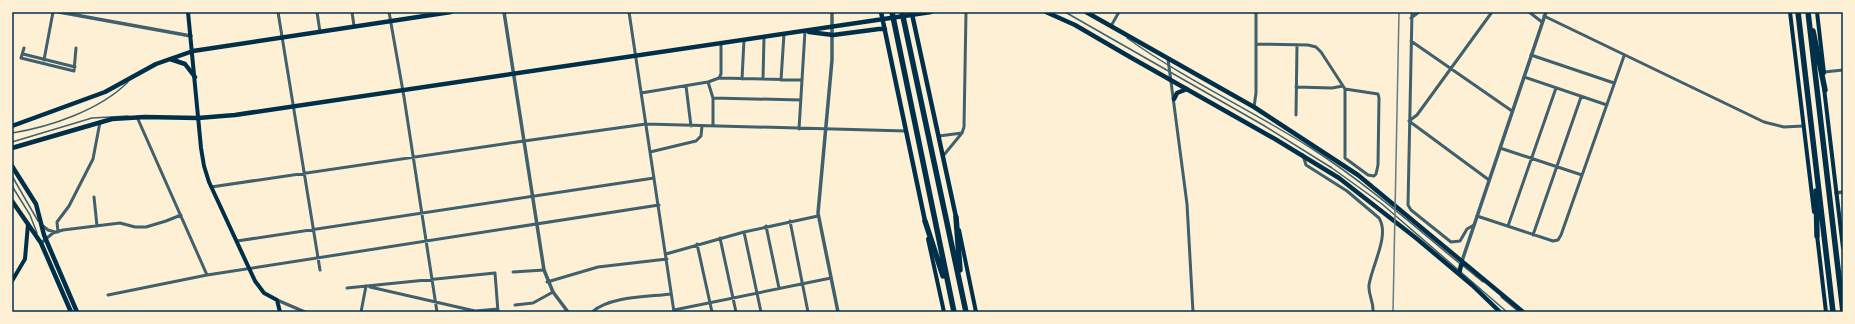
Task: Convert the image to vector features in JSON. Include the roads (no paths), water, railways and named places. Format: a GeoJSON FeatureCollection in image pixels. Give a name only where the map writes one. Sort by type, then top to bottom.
{"type":"FeatureCollection","features":[{"type":"Feature","properties":{"kind":"highway"},"geometry":{"type":"LineString","coordinates":[[892,12],[954,312]]}},
{"type":"Feature","properties":{"kind":"highway"},"geometry":{"type":"LineString","coordinates":[[902,12],[966,312]]}},
{"type":"Feature","properties":{"kind":"highway"},"geometry":{"type":"LineString","coordinates":[[1797,12],[1833,312]]}},
{"type":"Feature","properties":{"kind":"highway"},"geometry":{"type":"LineString","coordinates":[[1809,12],[1825,90]]}},
{"type":"Feature","properties":{"kind":"highway"},"geometry":{"type":"LineString","coordinates":[[1809,12],[1843,312]]}},
{"type":"Feature","properties":{"kind":"highway"},"geometry":{"type":"LineString","coordinates":[[1814,148],[1817,236]]}},
{"type":"Feature","properties":{"kind":"highway"},"geometry":{"type":"LineString","coordinates":[[956,217],[963,296]]}},
{"type":"Feature","properties":{"kind":"highway"},"geometry":{"type":"LineString","coordinates":[[925,221],[951,298]]}},
{"type":"Feature","properties":{"kind":"main road"},"geometry":{"type":"LineString","coordinates":[[188,12],[202,155],[211,187],[249,269],[260,289],[276,300],[280,312]]}},
{"type":"Feature","properties":{"kind":"main road"},"geometry":{"type":"LineString","coordinates":[[12,126],[78,104],[168,59],[192,51],[392,21],[427,14],[451,12]]}},
{"type":"Feature","properties":{"kind":"main road"},"geometry":{"type":"LineString","coordinates":[[881,12],[944,312]]}},
{"type":"Feature","properties":{"kind":"main road"},"geometry":{"type":"LineString","coordinates":[[12,148],[100,122],[137,117],[198,118],[229,116],[636,55],[883,20],[912,13],[931,12]]}},
{"type":"Feature","properties":{"kind":"main road"},"geometry":{"type":"LineString","coordinates":[[1046,12],[1075,25],[1302,155],[1367,198],[1524,312]]}},
{"type":"Feature","properties":{"kind":"main road"},"geometry":{"type":"LineString","coordinates":[[1086,12],[1254,107],[1358,175],[1460,267],[1500,312]]}},
{"type":"Feature","properties":{"kind":"main road"},"geometry":{"type":"LineString","coordinates":[[1790,12],[1826,312]]}},
{"type":"Feature","properties":{"kind":"main road"},"geometry":{"type":"LineString","coordinates":[[1817,12],[1843,248]]}},
{"type":"Feature","properties":{"kind":"main road"},"geometry":{"type":"LineString","coordinates":[[912,13],[976,312]]}},
{"type":"Feature","properties":{"kind":"main road"},"geometry":{"type":"LineString","coordinates":[[805,31],[817,34],[833,35],[878,28],[885,29]]}},
{"type":"Feature","properties":{"kind":"main road"},"geometry":{"type":"LineString","coordinates":[[168,59],[185,64],[194,77]]}},
{"type":"Feature","properties":{"kind":"main road"},"geometry":{"type":"LineString","coordinates":[[1174,99],[1179,92],[1188,89]]}},
{"type":"Feature","properties":{"kind":"main road"},"geometry":{"type":"LineString","coordinates":[[12,166],[36,204],[46,239],[77,312]]}},
{"type":"Feature","properties":{"kind":"main road"},"geometry":{"type":"LineString","coordinates":[[12,200],[41,243],[71,312]]}},
{"type":"Feature","properties":{"kind":"main road"},"geometry":{"type":"LineString","coordinates":[[12,281],[25,259],[28,223]]}},
{"type":"Feature","properties":{"kind":"street"},"geometry":{"type":"LineString","coordinates":[[44,64],[53,12]]}},
{"type":"Feature","properties":{"kind":"street"},"geometry":{"type":"LineString","coordinates":[[60,12],[191,36]]}},
{"type":"Feature","properties":{"kind":"street"},"geometry":{"type":"LineString","coordinates":[[278,12],[320,270]]}},
{"type":"Feature","properties":{"kind":"street"},"geometry":{"type":"LineString","coordinates":[[317,12],[320,32]]}},
{"type":"Feature","properties":{"kind":"street"},"geometry":{"type":"LineString","coordinates":[[352,12],[354,26]]}},
{"type":"Feature","properties":{"kind":"street"},"geometry":{"type":"LineString","coordinates":[[389,12],[392,21],[437,312]]}},
{"type":"Feature","properties":{"kind":"street"},"geometry":{"type":"LineString","coordinates":[[504,12],[544,270],[547,282],[568,312]]}},
{"type":"Feature","properties":{"kind":"street"},"geometry":{"type":"LineString","coordinates":[[629,12],[674,311],[831,278]]}},
{"type":"Feature","properties":{"kind":"street"},"geometry":{"type":"LineString","coordinates":[[832,12],[833,35],[818,216],[838,312]]}},
{"type":"Feature","properties":{"kind":"street"},"geometry":{"type":"LineString","coordinates":[[943,156],[962,133],[964,127],[966,12]]}},
{"type":"Feature","properties":{"kind":"street"},"geometry":{"type":"LineString","coordinates":[[1111,26],[1119,12]]}},
{"type":"Feature","properties":{"kind":"street"},"geometry":{"type":"LineString","coordinates":[[1254,107],[1256,93],[1256,12]]}},
{"type":"Feature","properties":{"kind":"street"},"geometry":{"type":"LineString","coordinates":[[1412,12],[1407,203],[1409,208],[1451,242],[1460,241],[1467,229],[1474,225]]}},
{"type":"Feature","properties":{"kind":"street"},"geometry":{"type":"LineString","coordinates":[[1411,18],[1419,12]]}},
{"type":"Feature","properties":{"kind":"street"},"geometry":{"type":"LineString","coordinates":[[1409,121],[1417,116],[1492,12]]}},
{"type":"Feature","properties":{"kind":"street"},"geometry":{"type":"LineString","coordinates":[[1529,12],[1542,22]]}},
{"type":"Feature","properties":{"kind":"street"},"geometry":{"type":"LineString","coordinates":[[1460,267],[1545,14],[1624,56],[1764,122],[1784,127],[1803,126]]}},
{"type":"Feature","properties":{"kind":"street"},"geometry":{"type":"LineString","coordinates":[[799,129],[805,31]]}},
{"type":"Feature","properties":{"kind":"street"},"geometry":{"type":"LineString","coordinates":[[781,80],[784,34]]}},
{"type":"Feature","properties":{"kind":"street"},"geometry":{"type":"LineString","coordinates":[[763,79],[764,37]]}},
{"type":"Feature","properties":{"kind":"street"},"geometry":{"type":"LineString","coordinates":[[742,79],[744,40]]}},
{"type":"Feature","properties":{"kind":"street"},"geometry":{"type":"LineString","coordinates":[[1412,41],[1512,111]]}},
{"type":"Feature","properties":{"kind":"street"},"geometry":{"type":"LineString","coordinates":[[718,78],[721,74],[721,43]]}},
{"type":"Feature","properties":{"kind":"street"},"geometry":{"type":"LineString","coordinates":[[1256,44],[1312,46],[1318,49],[1344,87],[1345,158],[1368,175],[1372,176],[1376,174],[1378,165],[1378,94],[1344,87],[1296,87]]}},
{"type":"Feature","properties":{"kind":"street"},"geometry":{"type":"LineString","coordinates":[[1296,115],[1297,45]]}},
{"type":"Feature","properties":{"kind":"street"},"geometry":{"type":"LineString","coordinates":[[24,48],[21,58],[74,71],[76,48]]}},
{"type":"Feature","properties":{"kind":"street"},"geometry":{"type":"LineString","coordinates":[[23,54],[75,67]]}},
{"type":"Feature","properties":{"kind":"street"},"geometry":{"type":"LineString","coordinates":[[1532,55],[1614,83]]}},
{"type":"Feature","properties":{"kind":"street"},"geometry":{"type":"LineString","coordinates":[[1478,216],[1553,241],[1558,240],[1624,56]]}},
{"type":"Feature","properties":{"kind":"street"},"geometry":{"type":"LineString","coordinates":[[1168,58],[1187,204],[1193,312]]}},
{"type":"Feature","properties":{"kind":"street"},"geometry":{"type":"LineString","coordinates":[[1824,72],[1843,70]]}},
{"type":"Feature","properties":{"kind":"street"},"geometry":{"type":"LineString","coordinates":[[1524,77],[1606,105]]}},
{"type":"Feature","properties":{"kind":"street"},"geometry":{"type":"LineString","coordinates":[[641,93],[708,82],[718,78],[802,80]]}},
{"type":"Feature","properties":{"kind":"street"},"geometry":{"type":"LineString","coordinates":[[708,82],[713,98],[713,126]]}},
{"type":"Feature","properties":{"kind":"street"},"geometry":{"type":"LineString","coordinates":[[686,86],[691,126]]}},
{"type":"Feature","properties":{"kind":"street"},"geometry":{"type":"LineString","coordinates":[[1508,226],[1556,88]]}},
{"type":"Feature","properties":{"kind":"street"},"geometry":{"type":"LineString","coordinates":[[1533,235],[1581,97]]}},
{"type":"Feature","properties":{"kind":"street"},"geometry":{"type":"LineString","coordinates":[[713,98],[801,100]]}},
{"type":"Feature","properties":{"kind":"street"},"geometry":{"type":"LineString","coordinates":[[137,117],[207,275]]}},
{"type":"Feature","properties":{"kind":"street"},"geometry":{"type":"LineString","coordinates":[[1409,121],[1489,180]]}},
{"type":"Feature","properties":{"kind":"street"},"geometry":{"type":"LineString","coordinates":[[41,243],[56,232],[57,222],[69,206],[93,159],[100,122]]}},
{"type":"Feature","properties":{"kind":"street"},"geometry":{"type":"LineString","coordinates":[[211,187],[646,124],[906,131]]}},
{"type":"Feature","properties":{"kind":"street"},"geometry":{"type":"LineString","coordinates":[[650,152],[698,140],[701,136],[702,126]]}},
{"type":"Feature","properties":{"kind":"street"},"geometry":{"type":"LineString","coordinates":[[939,136],[962,133]]}},
{"type":"Feature","properties":{"kind":"street"},"geometry":{"type":"LineString","coordinates":[[1500,148],[1582,175]]}},
{"type":"Feature","properties":{"kind":"street"},"geometry":{"type":"LineString","coordinates":[[1302,155],[1306,165],[1356,198],[1379,218],[1382,223],[1382,238],[1373,268],[1369,289],[1373,312]]}},
{"type":"Feature","properties":{"kind":"street"},"geometry":{"type":"LineString","coordinates":[[237,241],[533,198],[654,178]]}},
{"type":"Feature","properties":{"kind":"street"},"geometry":{"type":"LineString","coordinates":[[1836,193],[1843,192]]}},
{"type":"Feature","properties":{"kind":"street"},"geometry":{"type":"LineString","coordinates":[[94,197],[97,226]]}},
{"type":"Feature","properties":{"kind":"street"},"geometry":{"type":"LineString","coordinates":[[108,295],[207,275],[659,205]]}},
{"type":"Feature","properties":{"kind":"street"},"geometry":{"type":"LineString","coordinates":[[42,225],[48,230],[56,232],[120,223],[135,227],[146,227],[181,215]]}},
{"type":"Feature","properties":{"kind":"street"},"geometry":{"type":"LineString","coordinates":[[666,254],[697,244],[766,226],[818,216]]}},
{"type":"Feature","properties":{"kind":"street"},"geometry":{"type":"LineString","coordinates":[[790,221],[808,312]]}},
{"type":"Feature","properties":{"kind":"street"},"geometry":{"type":"LineString","coordinates":[[766,226],[779,288]]}},
{"type":"Feature","properties":{"kind":"street"},"geometry":{"type":"LineString","coordinates":[[744,232],[761,312]]}},
{"type":"Feature","properties":{"kind":"street"},"geometry":{"type":"LineString","coordinates":[[720,238],[736,312]]}},
{"type":"Feature","properties":{"kind":"street"},"geometry":{"type":"LineString","coordinates":[[697,244],[712,312]]}},
{"type":"Feature","properties":{"kind":"street"},"geometry":{"type":"LineString","coordinates":[[547,282],[598,267],[667,259]]}},
{"type":"Feature","properties":{"kind":"street"},"geometry":{"type":"LineString","coordinates":[[513,272],[544,270]]}},
{"type":"Feature","properties":{"kind":"street"},"geometry":{"type":"LineString","coordinates":[[347,288],[432,279],[495,273],[498,311],[475,311],[366,286]]}},
{"type":"Feature","properties":{"kind":"street"},"geometry":{"type":"LineString","coordinates":[[361,312],[366,286]]}},
{"type":"Feature","properties":{"kind":"street"},"geometry":{"type":"LineString","coordinates":[[515,305],[533,303],[553,292]]}},
{"type":"Feature","properties":{"kind":"street"},"geometry":{"type":"LineString","coordinates":[[592,312],[601,306],[614,302],[672,294]]}},
{"type":"Feature","properties":{"kind":"street"},"geometry":{"type":"LineString","coordinates":[[276,300],[306,312]]}},
{"type":"Feature","properties":{"kind":"lane"},"geometry":{"type":"LineString","coordinates":[[1065,12],[1263,125],[1347,178],[1520,312]]}},
{"type":"Feature","properties":{"kind":"lane"},"geometry":{"type":"LineString","coordinates":[[1111,26],[1170,66],[1278,128],[1340,167],[1366,186],[1460,267],[1508,312]]}},
{"type":"Feature","properties":{"kind":"lane"},"geometry":{"type":"LineString","coordinates":[[12,133],[36,128],[79,113],[112,95],[133,77]]}},
{"type":"Feature","properties":{"kind":"lane"},"geometry":{"type":"LineString","coordinates":[[12,142],[92,118],[111,116],[137,117]]}},
{"type":"Feature","properties":{"kind":"lane"},"geometry":{"type":"LineString","coordinates":[[12,176],[42,225]]}},
{"type":"Feature","properties":{"kind":"lane"},"geometry":{"type":"LineString","coordinates":[[12,186],[32,220],[37,237]]}},
{"type":"Feature","properties":{"kind":"railway"},"geometry":{"type":"LineString","coordinates":[[1393,312],[1399,12]]}}]}
